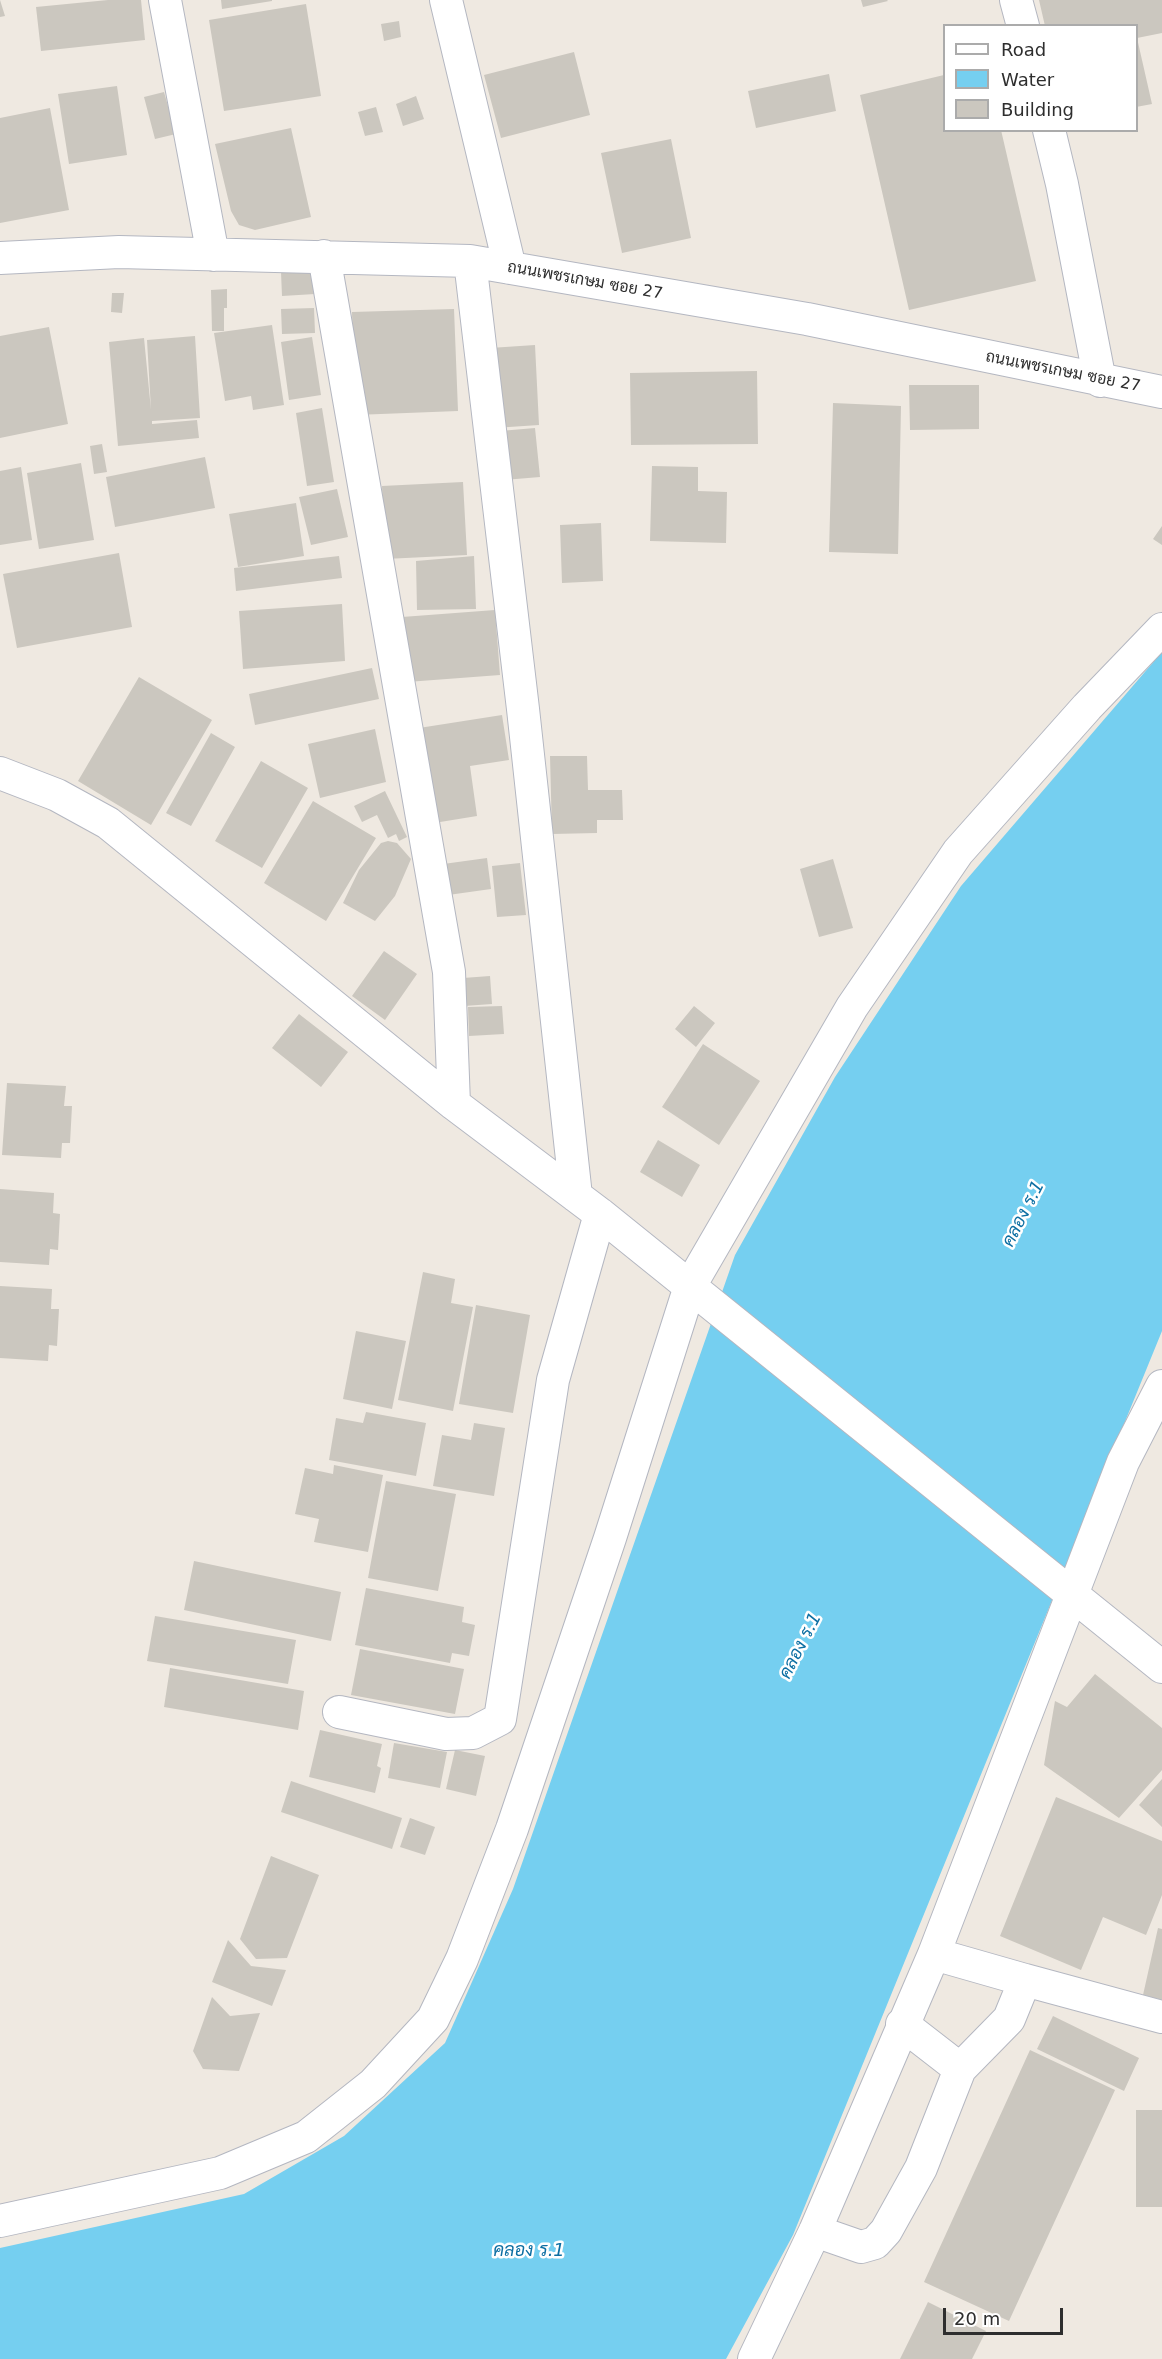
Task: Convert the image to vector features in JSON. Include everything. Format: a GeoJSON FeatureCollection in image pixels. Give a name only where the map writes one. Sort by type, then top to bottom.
{"type":"FeatureCollection","features":[{"type":"Feature","properties":{"kind":"street"},"geometry":{"type":"LineString","coordinates":[[165,0],[213,255]]}},
{"type":"Feature","properties":{"kind":"street"},"geometry":{"type":"LineString","coordinates":[[446,0],[510,268]]}},
{"type":"Feature","properties":{"kind":"street"},"geometry":{"type":"LineString","coordinates":[[1016,0],[1022,24]]}},
{"type":"Feature","properties":{"kind":"street"},"geometry":{"type":"LineString","coordinates":[[1049,132],[1062,184],[1100,381]]}},
{"type":"Feature","properties":{"kind":"street","name":"ถนนเพชรเกษม ซอย 27"},"geometry":{"type":"LineString","coordinates":[[0,258],[119,252],[470,261],[807,319],[1162,392]]}},
{"type":"Feature","properties":{"kind":"street"},"geometry":{"type":"LineString","coordinates":[[324,256],[449,972],[454,1104]]}},
{"type":"Feature","properties":{"kind":"street"},"geometry":{"type":"LineString","coordinates":[[339,1712],[446,1734],[473,1733],[500,1719],[553,1380],[588,1205],[523,709],[470,261]]}},
{"type":"Feature","properties":{"kind":"street"},"geometry":{"type":"LineString","coordinates":[[0,2221],[220,2173],[306,2137],[373,2084],[433,2019],[462,1959],[512,1829],[698,1293],[852,1007],[958,852],[1087,707],[1162,629]]}},
{"type":"Feature","properties":{"kind":"street"},"geometry":{"type":"LineString","coordinates":[[0,773],[57,795],[108,823],[454,1104],[588,1205],[1162,1667]]}},
{"type":"Feature","properties":{"kind":"street"},"geometry":{"type":"LineString","coordinates":[[754,2359],[814,2231],[934,1954],[1065,1591],[1123,1462],[1162,1386]]}},
{"type":"Feature","properties":{"kind":"street"},"geometry":{"type":"LineString","coordinates":[[934,1954],[1162,2017]]}},
{"type":"Feature","properties":{"kind":"street"},"geometry":{"type":"LineString","coordinates":[[814,2231],[861,2247],[875,2243],[886,2231],[921,2168],[960,2069],[1009,2019],[1025,1980]]}},
{"type":"Feature","properties":{"kind":"street"},"geometry":{"type":"LineString","coordinates":[[902,2024],[960,2069]]}},
{"type":"Feature","properties":{"kind":"water","name":"คลอง ร.1"},"geometry":{"type":"Polygon","coordinates":[[[1162,652],[1162,1331],[793,2235],[726,2359],[0,2359],[0,2248],[244,2194],[344,2136],[445,2043],[513,1889],[735,1255],[835,1077],[961,886],[1162,652]]]}},
{"type":"Feature","properties":{"kind":"building"},"geometry":{"type":"Polygon","coordinates":[[[0,0],[5,16],[0,17],[0,0]]]}},
{"type":"Feature","properties":{"kind":"building"},"geometry":{"type":"Polygon","coordinates":[[[108,0],[141,0],[145,40],[41,51],[36,7],[108,0]]]}},
{"type":"Feature","properties":{"kind":"building"},"geometry":{"type":"Polygon","coordinates":[[[221,0],[272,0],[272,1],[222,9],[221,0]]]}},
{"type":"Feature","properties":{"kind":"building"},"geometry":{"type":"Polygon","coordinates":[[[861,0],[887,0],[888,1],[863,7],[861,0]]]}},
{"type":"Feature","properties":{"kind":"building"},"geometry":{"type":"Polygon","coordinates":[[[1039,0],[1162,0],[1162,33],[1138,38],[1138,24],[1045,24],[1039,0]]]}},
{"type":"Feature","properties":{"kind":"building"},"geometry":{"type":"Polygon","coordinates":[[[306,4],[321,96],[224,111],[209,20],[306,4]]]}},
{"type":"Feature","properties":{"kind":"building"},"geometry":{"type":"Polygon","coordinates":[[[399,21],[401,37],[384,41],[381,24],[399,21]]]}},
{"type":"Feature","properties":{"kind":"building"},"geometry":{"type":"Polygon","coordinates":[[[1138,42],[1152,104],[1138,107],[1138,42]]]}},
{"type":"Feature","properties":{"kind":"building"},"geometry":{"type":"Polygon","coordinates":[[[574,52],[590,115],[501,138],[484,75],[574,52]]]}},
{"type":"Feature","properties":{"kind":"building"},"geometry":{"type":"Polygon","coordinates":[[[829,74],[836,111],[756,128],[748,91],[829,74]]]}},
{"type":"Feature","properties":{"kind":"building"},"geometry":{"type":"Polygon","coordinates":[[[943,75],[943,132],[1001,132],[1036,281],[909,310],[860,95],[943,75]]]}},
{"type":"Feature","properties":{"kind":"building"},"geometry":{"type":"Polygon","coordinates":[[[117,86],[127,155],[69,164],[58,94],[117,86]]]}},
{"type":"Feature","properties":{"kind":"building"},"geometry":{"type":"Polygon","coordinates":[[[164,92],[176,134],[155,139],[144,97],[164,92]]]}},
{"type":"Feature","properties":{"kind":"building"},"geometry":{"type":"Polygon","coordinates":[[[416,96],[424,119],[403,126],[396,104],[416,96]]]}},
{"type":"Feature","properties":{"kind":"building"},"geometry":{"type":"Polygon","coordinates":[[[376,107],[383,132],[365,136],[358,112],[376,107]]]}},
{"type":"Feature","properties":{"kind":"building"},"geometry":{"type":"Polygon","coordinates":[[[50,108],[69,210],[0,223],[0,118],[50,108]]]}},
{"type":"Feature","properties":{"kind":"building"},"geometry":{"type":"Polygon","coordinates":[[[291,128],[311,217],[255,230],[239,225],[231,211],[215,144],[291,128]]]}},
{"type":"Feature","properties":{"kind":"building"},"geometry":{"type":"Polygon","coordinates":[[[671,139],[691,238],[622,253],[601,153],[671,139]]]}},
{"type":"Feature","properties":{"kind":"building"},"geometry":{"type":"Polygon","coordinates":[[[314,270],[315,294],[282,296],[281,272],[314,270]]]}},
{"type":"Feature","properties":{"kind":"building"},"geometry":{"type":"Polygon","coordinates":[[[227,289],[224,331],[212,331],[211,290],[227,289]]]}},
{"type":"Feature","properties":{"kind":"building"},"geometry":{"type":"Polygon","coordinates":[[[112,293],[124,293],[122,313],[111,312],[112,293]]]}},
{"type":"Feature","properties":{"kind":"building"},"geometry":{"type":"Polygon","coordinates":[[[314,308],[315,333],[282,334],[281,309],[314,308]]]}},
{"type":"Feature","properties":{"kind":"building"},"geometry":{"type":"Polygon","coordinates":[[[454,309],[458,411],[355,415],[352,312],[454,309]]]}},
{"type":"Feature","properties":{"kind":"building"},"geometry":{"type":"Polygon","coordinates":[[[272,325],[284,405],[253,410],[251,396],[225,401],[214,333],[272,325]]]}},
{"type":"Feature","properties":{"kind":"building"},"geometry":{"type":"Polygon","coordinates":[[[49,327],[68,424],[0,438],[0,336],[49,327]]]}},
{"type":"Feature","properties":{"kind":"building"},"geometry":{"type":"Polygon","coordinates":[[[195,336],[200,418],[152,421],[152,424],[197,420],[199,438],[118,446],[109,342],[144,338],[151,410],[147,340],[195,336]]]}},
{"type":"Feature","properties":{"kind":"building"},"geometry":{"type":"Polygon","coordinates":[[[312,337],[321,395],[289,400],[281,342],[312,337]]]}},
{"type":"Feature","properties":{"kind":"building"},"geometry":{"type":"Polygon","coordinates":[[[535,345],[539,425],[494,428],[490,348],[535,345]]]}},
{"type":"Feature","properties":{"kind":"building"},"geometry":{"type":"Polygon","coordinates":[[[757,371],[758,444],[631,445],[630,373],[757,371]]]}},
{"type":"Feature","properties":{"kind":"building"},"geometry":{"type":"Polygon","coordinates":[[[909,385],[979,385],[979,429],[910,430],[909,385]]]}},
{"type":"Feature","properties":{"kind":"building"},"geometry":{"type":"Polygon","coordinates":[[[833,403],[901,406],[898,554],[829,552],[833,403]]]}},
{"type":"Feature","properties":{"kind":"building"},"geometry":{"type":"Polygon","coordinates":[[[322,408],[334,482],[307,486],[296,413],[322,408]]]}},
{"type":"Feature","properties":{"kind":"building"},"geometry":{"type":"Polygon","coordinates":[[[535,428],[540,477],[504,480],[500,431],[535,428]]]}},
{"type":"Feature","properties":{"kind":"building"},"geometry":{"type":"Polygon","coordinates":[[[102,444],[107,472],[94,474],[90,446],[102,444]]]}},
{"type":"Feature","properties":{"kind":"building"},"geometry":{"type":"Polygon","coordinates":[[[205,457],[215,508],[115,527],[106,477],[205,457]]]}},
{"type":"Feature","properties":{"kind":"building"},"geometry":{"type":"Polygon","coordinates":[[[81,463],[94,540],[39,549],[27,473],[81,463]]]}},
{"type":"Feature","properties":{"kind":"building"},"geometry":{"type":"Polygon","coordinates":[[[652,466],[698,467],[698,491],[727,492],[726,543],[650,541],[652,466]]]}},
{"type":"Feature","properties":{"kind":"building"},"geometry":{"type":"Polygon","coordinates":[[[21,467],[32,540],[0,545],[0,471],[21,467]]]}},
{"type":"Feature","properties":{"kind":"building"},"geometry":{"type":"Polygon","coordinates":[[[463,482],[467,555],[385,559],[382,486],[463,482]]]}},
{"type":"Feature","properties":{"kind":"building"},"geometry":{"type":"Polygon","coordinates":[[[337,489],[348,537],[311,545],[299,497],[337,489]]]}},
{"type":"Feature","properties":{"kind":"building"},"geometry":{"type":"Polygon","coordinates":[[[296,503],[304,556],[238,567],[229,514],[296,503]]]}},
{"type":"Feature","properties":{"kind":"building"},"geometry":{"type":"Polygon","coordinates":[[[601,523],[603,581],[562,583],[560,525],[601,523]]]}},
{"type":"Feature","properties":{"kind":"building"},"geometry":{"type":"Polygon","coordinates":[[[1162,526],[1162,545],[1153,539],[1162,526]]]}},
{"type":"Feature","properties":{"kind":"building"},"geometry":{"type":"Polygon","coordinates":[[[119,553],[132,627],[17,648],[3,574],[119,553]]]}},
{"type":"Feature","properties":{"kind":"building"},"geometry":{"type":"Polygon","coordinates":[[[339,556],[342,578],[236,591],[234,568],[339,556]]]}},
{"type":"Feature","properties":{"kind":"building"},"geometry":{"type":"Polygon","coordinates":[[[474,556],[476,609],[417,610],[416,561],[474,556]]]}},
{"type":"Feature","properties":{"kind":"building"},"geometry":{"type":"Polygon","coordinates":[[[342,604],[345,661],[243,669],[239,611],[342,604]]]}},
{"type":"Feature","properties":{"kind":"building"},"geometry":{"type":"Polygon","coordinates":[[[495,610],[500,675],[407,682],[402,617],[495,610]]]}},
{"type":"Feature","properties":{"kind":"building"},"geometry":{"type":"Polygon","coordinates":[[[372,668],[379,699],[255,725],[249,694],[372,668]]]}},
{"type":"Feature","properties":{"kind":"building"},"geometry":{"type":"Polygon","coordinates":[[[139,677],[212,720],[151,825],[78,781],[139,677]]]}},
{"type":"Feature","properties":{"kind":"building"},"geometry":{"type":"Polygon","coordinates":[[[502,715],[509,760],[470,766],[477,816],[434,823],[419,728],[502,715]]]}},
{"type":"Feature","properties":{"kind":"building"},"geometry":{"type":"Polygon","coordinates":[[[375,729],[386,782],[320,798],[308,744],[375,729]]]}},
{"type":"Feature","properties":{"kind":"building"},"geometry":{"type":"Polygon","coordinates":[[[211,733],[235,747],[191,826],[166,813],[211,733]]]}},
{"type":"Feature","properties":{"kind":"building"},"geometry":{"type":"Polygon","coordinates":[[[550,756],[587,756],[588,790],[622,790],[623,820],[597,820],[597,833],[552,834],[550,756]]]}},
{"type":"Feature","properties":{"kind":"building"},"geometry":{"type":"Polygon","coordinates":[[[261,761],[308,788],[262,868],[215,841],[261,761]]]}},
{"type":"Feature","properties":{"kind":"building"},"geometry":{"type":"Polygon","coordinates":[[[385,791],[407,837],[399,841],[396,834],[388,838],[377,815],[362,822],[354,806],[385,791]]]}},
{"type":"Feature","properties":{"kind":"building"},"geometry":{"type":"Polygon","coordinates":[[[313,801],[376,838],[326,921],[264,883],[313,801]]]}},
{"type":"Feature","properties":{"kind":"building"},"geometry":{"type":"Polygon","coordinates":[[[388,841],[397,843],[411,859],[395,896],[375,921],[343,903],[359,870],[381,843],[388,841]]]}},
{"type":"Feature","properties":{"kind":"building"},"geometry":{"type":"Polygon","coordinates":[[[487,858],[491,889],[441,896],[436,865],[487,858]]]}},
{"type":"Feature","properties":{"kind":"building"},"geometry":{"type":"Polygon","coordinates":[[[833,859],[853,928],[819,937],[800,869],[833,859]]]}},
{"type":"Feature","properties":{"kind":"building"},"geometry":{"type":"Polygon","coordinates":[[[520,863],[526,915],[497,917],[492,866],[520,863]]]}},
{"type":"Feature","properties":{"kind":"building"},"geometry":{"type":"Polygon","coordinates":[[[384,951],[417,974],[385,1020],[352,996],[384,951]]]}},
{"type":"Feature","properties":{"kind":"building"},"geometry":{"type":"Polygon","coordinates":[[[490,976],[492,1004],[464,1006],[463,978],[490,976]]]}},
{"type":"Feature","properties":{"kind":"building"},"geometry":{"type":"Polygon","coordinates":[[[502,1006],[504,1034],[469,1036],[468,1007],[502,1006]]]}},
{"type":"Feature","properties":{"kind":"building"},"geometry":{"type":"Polygon","coordinates":[[[694,1006],[715,1023],[696,1047],[675,1029],[694,1006]]]}},
{"type":"Feature","properties":{"kind":"building"},"geometry":{"type":"Polygon","coordinates":[[[299,1014],[348,1052],[321,1087],[272,1048],[299,1014]]]}},
{"type":"Feature","properties":{"kind":"building"},"geometry":{"type":"Polygon","coordinates":[[[703,1044],[760,1081],[719,1145],[662,1107],[703,1044]]]}},
{"type":"Feature","properties":{"kind":"building"},"geometry":{"type":"Polygon","coordinates":[[[7,1083],[66,1086],[64,1106],[72,1106],[70,1143],[62,1143],[61,1158],[2,1155],[7,1083]]]}},
{"type":"Feature","properties":{"kind":"building"},"geometry":{"type":"Polygon","coordinates":[[[658,1140],[700,1165],[682,1197],[640,1172],[658,1140]]]}},
{"type":"Feature","properties":{"kind":"building"},"geometry":{"type":"Polygon","coordinates":[[[0,1189],[54,1193],[53,1213],[60,1214],[58,1250],[50,1249],[49,1265],[0,1262],[0,1189]]]}},
{"type":"Feature","properties":{"kind":"building"},"geometry":{"type":"Polygon","coordinates":[[[423,1272],[455,1279],[451,1303],[473,1307],[453,1411],[398,1400],[423,1272]]]}},
{"type":"Feature","properties":{"kind":"building"},"geometry":{"type":"Polygon","coordinates":[[[0,1286],[52,1289],[51,1309],[59,1309],[57,1346],[49,1345],[48,1361],[0,1358],[0,1286]]]}},
{"type":"Feature","properties":{"kind":"building"},"geometry":{"type":"Polygon","coordinates":[[[476,1305],[530,1315],[513,1413],[459,1404],[476,1305]]]}},
{"type":"Feature","properties":{"kind":"building"},"geometry":{"type":"Polygon","coordinates":[[[356,1331],[406,1341],[392,1409],[343,1399],[356,1331]]]}},
{"type":"Feature","properties":{"kind":"building"},"geometry":{"type":"Polygon","coordinates":[[[366,1412],[426,1423],[416,1476],[329,1460],[336,1418],[363,1423],[366,1412]]]}},
{"type":"Feature","properties":{"kind":"building"},"geometry":{"type":"Polygon","coordinates":[[[474,1423],[505,1428],[494,1496],[433,1486],[442,1435],[471,1440],[474,1423]]]}},
{"type":"Feature","properties":{"kind":"building"},"geometry":{"type":"Polygon","coordinates":[[[334,1465],[383,1475],[368,1552],[314,1542],[319,1519],[295,1514],[305,1468],[333,1474],[334,1465]]]}},
{"type":"Feature","properties":{"kind":"building"},"geometry":{"type":"Polygon","coordinates":[[[386,1481],[456,1494],[438,1591],[368,1578],[386,1481]]]}},
{"type":"Feature","properties":{"kind":"building"},"geometry":{"type":"Polygon","coordinates":[[[194,1561],[341,1592],[331,1641],[184,1610],[194,1561]]]}},
{"type":"Feature","properties":{"kind":"building"},"geometry":{"type":"Polygon","coordinates":[[[366,1588],[464,1607],[462,1622],[475,1625],[469,1656],[452,1653],[450,1663],[355,1645],[366,1588]]]}},
{"type":"Feature","properties":{"kind":"building"},"geometry":{"type":"Polygon","coordinates":[[[155,1616],[296,1640],[288,1684],[147,1661],[155,1616]]]}},
{"type":"Feature","properties":{"kind":"building"},"geometry":{"type":"Polygon","coordinates":[[[360,1649],[464,1669],[455,1714],[351,1695],[360,1649]]]}},
{"type":"Feature","properties":{"kind":"building"},"geometry":{"type":"Polygon","coordinates":[[[170,1668],[304,1691],[298,1730],[164,1707],[170,1668]]]}},
{"type":"Feature","properties":{"kind":"building"},"geometry":{"type":"Polygon","coordinates":[[[1095,1674],[1162,1728],[1162,1770],[1119,1818],[1044,1765],[1055,1701],[1067,1707],[1095,1674]]]}},
{"type":"Feature","properties":{"kind":"building"},"geometry":{"type":"Polygon","coordinates":[[[320,1730],[382,1744],[377,1766],[381,1768],[375,1793],[309,1777],[320,1730]]]}},
{"type":"Feature","properties":{"kind":"building"},"geometry":{"type":"Polygon","coordinates":[[[394,1743],[447,1752],[440,1788],[388,1778],[394,1743]]]}},
{"type":"Feature","properties":{"kind":"building"},"geometry":{"type":"Polygon","coordinates":[[[455,1750],[485,1756],[476,1796],[446,1789],[455,1750]]]}},
{"type":"Feature","properties":{"kind":"building"},"geometry":{"type":"Polygon","coordinates":[[[1162,1779],[1162,1827],[1139,1805],[1162,1779]]]}},
{"type":"Feature","properties":{"kind":"building"},"geometry":{"type":"Polygon","coordinates":[[[291,1781],[402,1818],[392,1849],[281,1812],[291,1781]]]}},
{"type":"Feature","properties":{"kind":"building"},"geometry":{"type":"Polygon","coordinates":[[[1056,1797],[1162,1841],[1162,1895],[1146,1935],[1103,1917],[1081,1970],[1000,1936],[1056,1797]]]}},
{"type":"Feature","properties":{"kind":"building"},"geometry":{"type":"Polygon","coordinates":[[[410,1818],[435,1827],[425,1855],[400,1847],[410,1818]]]}},
{"type":"Feature","properties":{"kind":"building"},"geometry":{"type":"Polygon","coordinates":[[[271,1856],[319,1875],[287,1958],[256,1959],[240,1939],[271,1856]]]}},
{"type":"Feature","properties":{"kind":"building"},"geometry":{"type":"Polygon","coordinates":[[[1158,1928],[1162,1929],[1162,2000],[1143,1995],[1158,1928]]]}},
{"type":"Feature","properties":{"kind":"building"},"geometry":{"type":"Polygon","coordinates":[[[228,1940],[251,1966],[286,1970],[272,2006],[212,1982],[228,1940]]]}},
{"type":"Feature","properties":{"kind":"building"},"geometry":{"type":"Polygon","coordinates":[[[212,1997],[230,2016],[260,2013],[239,2071],[203,2069],[193,2051],[212,1997]]]}},
{"type":"Feature","properties":{"kind":"building"},"geometry":{"type":"Polygon","coordinates":[[[1053,2016],[1139,2058],[1124,2091],[1037,2049],[1053,2016]]]}},
{"type":"Feature","properties":{"kind":"building"},"geometry":{"type":"Polygon","coordinates":[[[1030,2050],[1115,2090],[1009,2321],[924,2282],[1030,2050]]]}},
{"type":"Feature","properties":{"kind":"building"},"geometry":{"type":"Polygon","coordinates":[[[1136,2110],[1162,2110],[1162,2207],[1136,2207],[1136,2110]]]}},
{"type":"Feature","properties":{"kind":"building"},"geometry":{"type":"Polygon","coordinates":[[[928,2302],[986,2331],[972,2359],[900,2359],[928,2302]]]}}]}
